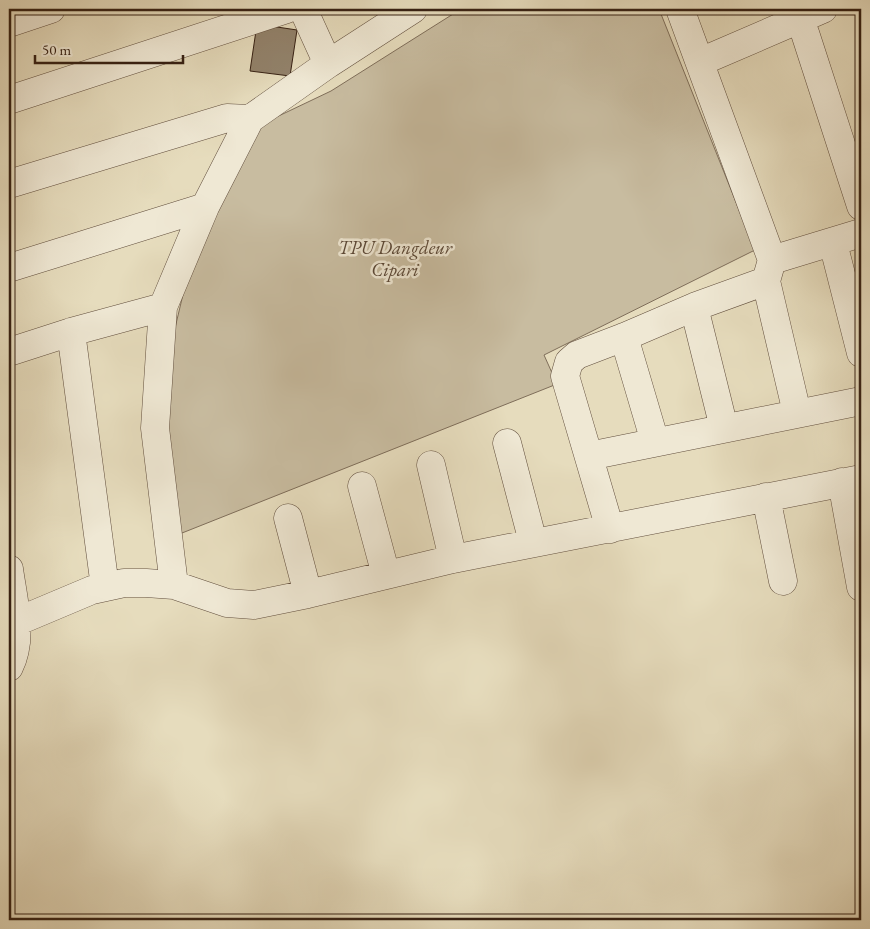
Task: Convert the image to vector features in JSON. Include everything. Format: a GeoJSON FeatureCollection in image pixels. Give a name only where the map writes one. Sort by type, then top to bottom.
{"type":"FeatureCollection","features":[{"type":"Feature","properties":{"kind":"street"},"geometry":{"type":"LineString","coordinates":[[9,23],[51,9]]}},
{"type":"Feature","properties":{"kind":"street"},"geometry":{"type":"LineString","coordinates":[[9,100],[287,9]]}},
{"type":"Feature","properties":{"kind":"street"},"geometry":{"type":"LineString","coordinates":[[302,9],[328,64]]}},
{"type":"Feature","properties":{"kind":"street"},"geometry":{"type":"LineString","coordinates":[[680,9],[700,62],[769,271],[797,413]]}},
{"type":"Feature","properties":{"kind":"street"},"geometry":{"type":"LineString","coordinates":[[700,62],[823,9]]}},
{"type":"Feature","properties":{"kind":"street"},"geometry":{"type":"LineString","coordinates":[[174,585],[155,428],[164,307],[205,208],[250,119],[405,11]]}},
{"type":"Feature","properties":{"kind":"street"},"geometry":{"type":"LineString","coordinates":[[805,33],[861,206]]}},
{"type":"Feature","properties":{"kind":"street"},"geometry":{"type":"LineString","coordinates":[[9,184],[227,118],[250,119]]}},
{"type":"Feature","properties":{"kind":"street"},"geometry":{"type":"LineString","coordinates":[[9,268],[205,208]]}},
{"type":"Feature","properties":{"kind":"street"},"geometry":{"type":"LineString","coordinates":[[610,529],[565,376],[569,362],[578,354],[624,337],[832,243],[861,233]]}},
{"type":"Feature","properties":{"kind":"street"},"geometry":{"type":"LineString","coordinates":[[832,243],[861,353]]}},
{"type":"Feature","properties":{"kind":"street"},"geometry":{"type":"LineString","coordinates":[[9,352],[72,332],[164,307]]}},
{"type":"Feature","properties":{"kind":"street"},"geometry":{"type":"LineString","coordinates":[[694,307],[724,428]]}},
{"type":"Feature","properties":{"kind":"street"},"geometry":{"type":"LineString","coordinates":[[72,332],[105,587]]}},
{"type":"Feature","properties":{"kind":"street"},"geometry":{"type":"LineString","coordinates":[[624,337],[655,442]]}},
{"type":"Feature","properties":{"kind":"street"},"geometry":{"type":"LineString","coordinates":[[589,456],[861,401]]}},
{"type":"Feature","properties":{"kind":"street"},"geometry":{"type":"LineString","coordinates":[[507,443],[533,542]]}},
{"type":"Feature","properties":{"kind":"street"},"geometry":{"type":"LineString","coordinates":[[431,465],[453,559]]}},
{"type":"Feature","properties":{"kind":"street"},"geometry":{"type":"LineString","coordinates":[[16,622],[92,590],[139,583],[174,585],[227,603],[254,605],[533,542],[610,529],[852,481],[861,587]]}},
{"type":"Feature","properties":{"kind":"street"},"geometry":{"type":"LineString","coordinates":[[362,486],[386,575]]}},
{"type":"Feature","properties":{"kind":"street"},"geometry":{"type":"LineString","coordinates":[[766,497],[783,581]]}},
{"type":"Feature","properties":{"kind":"street"},"geometry":{"type":"LineString","coordinates":[[288,518],[308,594]]}},
{"type":"Feature","properties":{"kind":"street"},"geometry":{"type":"LineString","coordinates":[[9,569],[16,622],[16,646],[9,667]]}},
{"type":"Feature","properties":{"kind":"green space","name":"TPU Dangdeur Cipari"},"geometry":{"type":"Polygon","coordinates":[[[461,9],[659,9],[755,250],[544,355],[557,384],[177,535],[160,391],[201,219],[245,132],[331,91],[461,9]]]}},
{"type":"Feature","properties":{"kind":"building"},"geometry":{"type":"Polygon","coordinates":[[[257,24],[297,30],[290,76],[250,71],[257,24]]]}}]}
